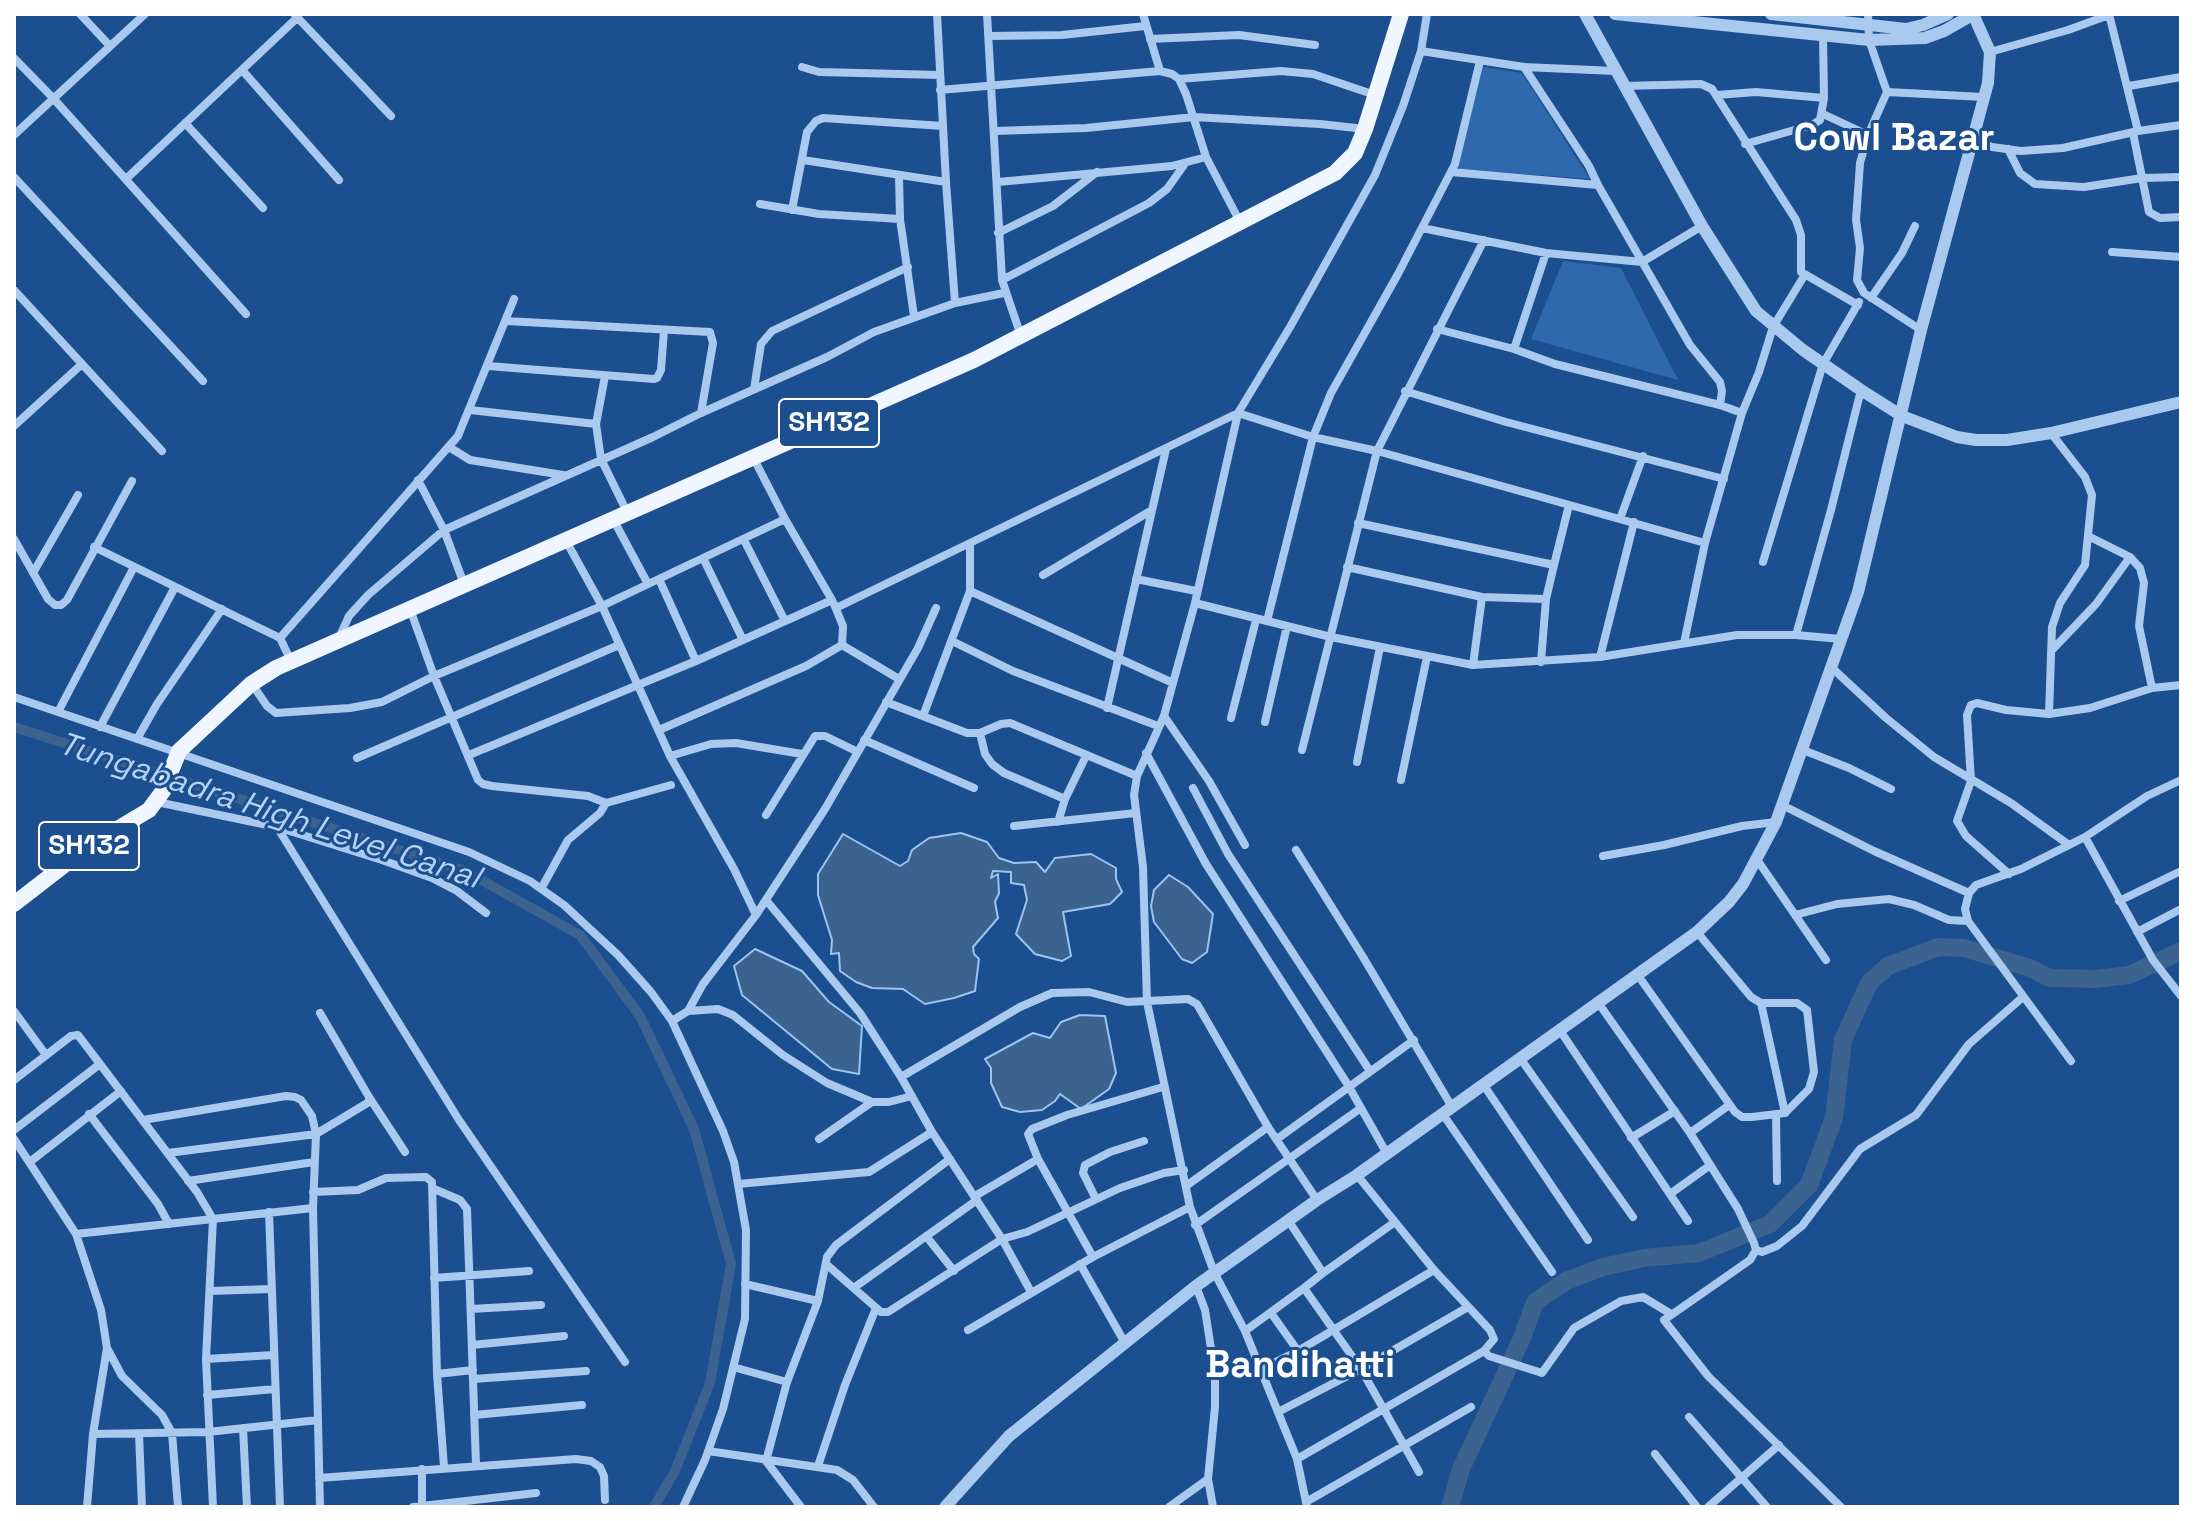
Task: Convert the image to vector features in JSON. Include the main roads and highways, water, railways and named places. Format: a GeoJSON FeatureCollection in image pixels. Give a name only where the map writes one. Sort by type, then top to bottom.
{"type":"FeatureCollection","features":[{"type":"Feature","properties":{"kind":"main road","name":"SH132"},"geometry":{"type":"LineString","coordinates":[[14,904],[89,846],[142,815],[160,796],[178,755],[251,684],[291,661],[974,360],[1335,173],[1355,153],[1365,129],[1378,96],[1401,14]]}},
{"type":"Feature","properties":{"kind":"waterway","name":"Tungabadra High Level Canal"},"geometry":{"type":"LineString","coordinates":[[14,727],[465,871],[580,935],[640,1016],[694,1129],[731,1264],[710,1383],[675,1471],[654,1507]]}},
{"type":"Feature","properties":{"kind":"waterway"},"geometry":{"type":"LineString","coordinates":[[1450,1507],[1461,1469],[1522,1338],[1535,1302],[1566,1281],[1603,1267],[1644,1258],[1699,1253],[1770,1224],[1809,1185],[1834,1118],[1843,1040],[1869,983],[1888,966],[1938,947],[1964,948],[2030,968],[2050,978],[2095,979],[2129,975],[2181,951]]}},
{"type":"Feature","properties":{"kind":"district","name":"Cowl Bazar"},"geometry":{"type":"Point","coordinates":[1894,140]}},
{"type":"Feature","properties":{"kind":"district","name":"Bandihatti"},"geometry":{"type":"Point","coordinates":[1300,1367]}}]}
